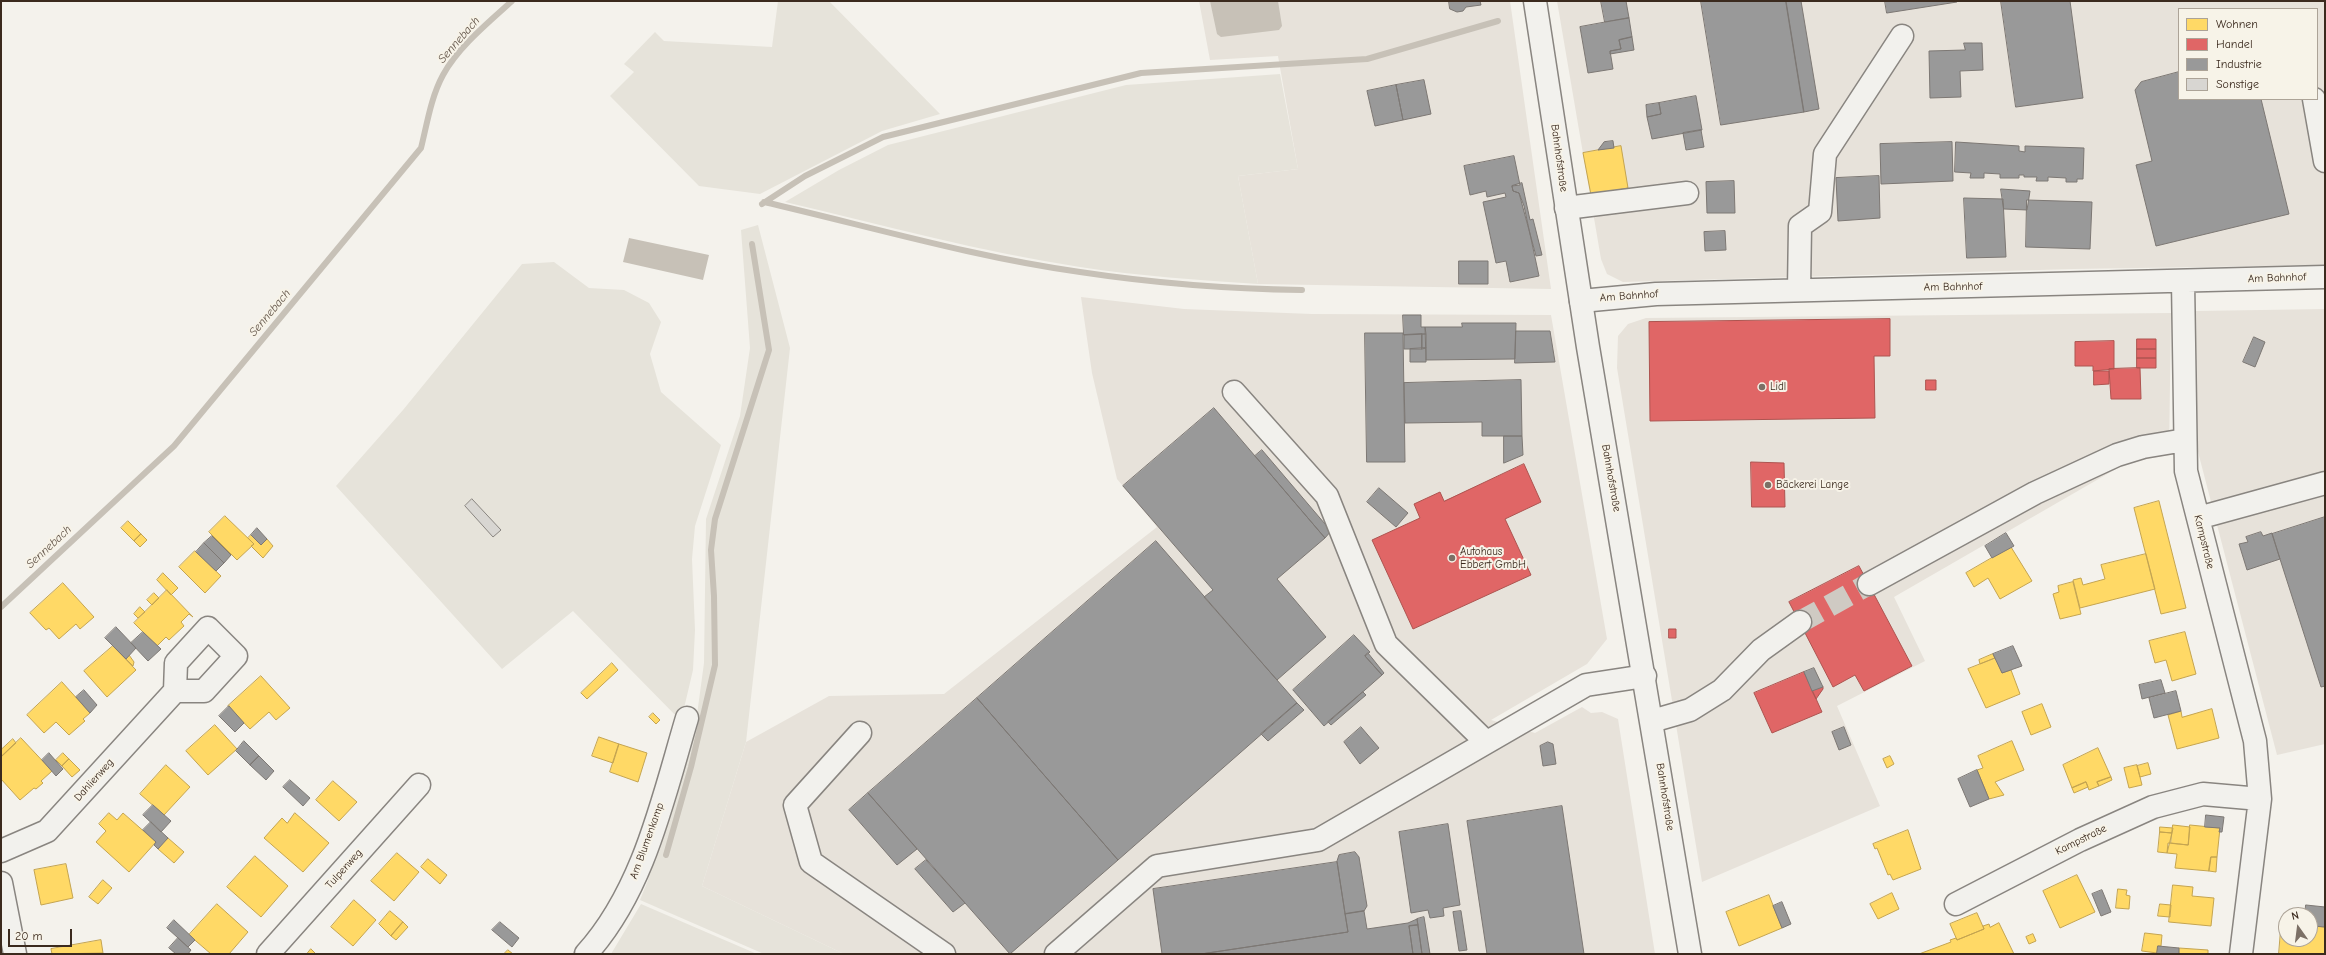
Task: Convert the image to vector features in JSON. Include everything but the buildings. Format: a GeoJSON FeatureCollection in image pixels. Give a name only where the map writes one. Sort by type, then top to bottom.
{"type":"FeatureCollection","features":[{"type":"Feature","properties":{"kind":"street","name":"Bahnhofstraße"},"geometry":{"type":"LineString","coordinates":[[1535,1],[1581,301],[1645,676],[1690,954]]}},
{"type":"Feature","properties":{"kind":"street"},"geometry":{"type":"LineString","coordinates":[[1799,290],[1800,226],[1820,212],[1825,154],[1902,36]]}},
{"type":"Feature","properties":{"kind":"street"},"geometry":{"type":"LineString","coordinates":[[2314,100],[2325,161]]}},
{"type":"Feature","properties":{"kind":"street"},"geometry":{"type":"LineString","coordinates":[[1566,208],[1687,193]]}},
{"type":"Feature","properties":{"kind":"street","name":"Am Bahnhof"},"geometry":{"type":"LineString","coordinates":[[1581,301],[1656,294],[2325,277]]}},
{"type":"Feature","properties":{"kind":"street","name":"Kampstraße"},"geometry":{"type":"LineString","coordinates":[[2183,281],[2186,471],[2255,741],[2260,799],[2241,954]]}},
{"type":"Feature","properties":{"kind":"street"},"geometry":{"type":"LineString","coordinates":[[1234,392],[1327,496],[1386,644],[1486,742]]}},
{"type":"Feature","properties":{"kind":"street"},"geometry":{"type":"LineString","coordinates":[[1869,584],[2035,493],[2117,455],[2143,447],[2185,440]]}},
{"type":"Feature","properties":{"kind":"street"},"geometry":{"type":"LineString","coordinates":[[2198,518],[2325,483]]}},
{"type":"Feature","properties":{"kind":"street"},"geometry":{"type":"LineString","coordinates":[[1652,721],[1690,710],[1722,690],[1761,650],[1800,622]]}},
{"type":"Feature","properties":{"kind":"street"},"geometry":{"type":"LineString","coordinates":[[1056,954],[1157,866],[1318,840],[1586,685],[1645,676]]}},
{"type":"Feature","properties":{"kind":"street","name":"Dahlienweg"},"geometry":{"type":"LineString","coordinates":[[1,851],[47,831],[175,691]]}},
{"type":"Feature","properties":{"kind":"street","name":"Am Blumenkamp"},"geometry":{"type":"LineString","coordinates":[[586,954],[603,936],[636,875],[687,718]]}},
{"type":"Feature","properties":{"kind":"street"},"geometry":{"type":"LineString","coordinates":[[860,733],[795,805],[811,862],[944,954]]}},
{"type":"Feature","properties":{"kind":"street","name":"Tulpenweg"},"geometry":{"type":"LineString","coordinates":[[268,954],[419,785]]}},
{"type":"Feature","properties":{"kind":"street","name":"Kampstraße"},"geometry":{"type":"LineString","coordinates":[[1956,904],[2080,840],[2153,807],[2204,794],[2260,799]]}},
{"type":"Feature","properties":{"kind":"street"},"geometry":{"type":"LineString","coordinates":[[1,883],[15,954]]}},
{"type":"Feature","properties":{"kind":"shaded area"},"geometry":{"type":"Polygon","coordinates":[[[778,1],[829,1],[940,114],[882,131],[760,194],[699,186],[610,96],[634,72],[624,64],[655,32],[664,41],[772,47],[778,1]]]}},
{"type":"Feature","properties":{"kind":"shaded area"},"geometry":{"type":"Polygon","coordinates":[[[1199,1],[1510,1],[1551,289],[1258,284],[1238,176],[1298,169],[1278,56],[1210,60],[1199,1]]]}},
{"type":"Feature","properties":{"kind":"shaded area"},"geometry":{"type":"Polygon","coordinates":[[[1210,1],[1278,1],[1282,26],[1279,30],[1221,37],[1217,34],[1210,1]]]}},
{"type":"Feature","properties":{"kind":"shaded area"},"geometry":{"type":"Polygon","coordinates":[[[1557,1],[2325,1],[2325,265],[2074,269],[1623,282],[1607,274],[1601,259],[1557,1]]]}},
{"type":"Feature","properties":{"kind":"shaded area"},"geometry":{"type":"Polygon","coordinates":[[[1280,74],[1298,169],[1238,176],[1258,284],[1124,273],[1043,261],[932,238],[785,202],[839,170],[888,145],[1126,85],[1280,74]]]}},
{"type":"Feature","properties":{"kind":"shaded area"},"geometry":{"type":"Polygon","coordinates":[[[758,225],[790,348],[746,742],[702,886],[844,954],[764,954],[640,900],[648,880],[652,857],[696,722],[704,663],[706,519],[740,416],[750,348],[741,230],[758,225]]]}},
{"type":"Feature","properties":{"kind":"shaded area"},"geometry":{"type":"Polygon","coordinates":[[[629,238],[709,255],[703,280],[623,262],[629,238]]]}},
{"type":"Feature","properties":{"kind":"shaded area"},"geometry":{"type":"Polygon","coordinates":[[[554,262],[589,288],[624,290],[649,303],[661,322],[650,354],[661,392],[721,445],[695,526],[692,559],[695,630],[693,670],[681,721],[573,611],[502,669],[336,486],[403,410],[522,264],[554,262]]]}},
{"type":"Feature","properties":{"kind":"shaded area"},"geometry":{"type":"Polygon","coordinates":[[[1081,297],[1184,309],[1312,314],[1551,315],[1607,639],[1587,664],[1491,720],[1535,733],[1582,707],[1591,713],[1602,712],[1618,719],[1655,954],[844,954],[702,886],[746,742],[829,696],[944,694],[1157,527],[1117,479],[1092,373],[1081,297]]]}},
{"type":"Feature","properties":{"kind":"shaded area"},"geometry":{"type":"Polygon","coordinates":[[[2325,309],[2325,744],[2277,755],[2197,448],[2196,311],[2325,309]]]}},
{"type":"Feature","properties":{"kind":"shaded area"},"geometry":{"type":"Polygon","coordinates":[[[2171,313],[2169,455],[2128,462],[1894,597],[1925,661],[1837,706],[1880,806],[1702,882],[1617,368],[1618,336],[1628,324],[1646,318],[2171,313]]]}},
{"type":"Feature","properties":{"kind":"shaded area"},"geometry":{"type":"Polygon","coordinates":[[[641,904],[757,954],[611,954],[641,904]]]}},
{"type":"Feature","properties":{"kind":"waterway","name":"Sennebach"},"geometry":{"type":"LineString","coordinates":[[1,607],[174,446],[421,148],[435,92],[449,65],[474,35],[512,1]]}},
{"type":"Feature","properties":{"kind":"waterway"},"geometry":{"type":"LineString","coordinates":[[762,204],[805,176],[883,137],[1141,73],[1367,59],[1498,21]]}},
{"type":"Feature","properties":{"kind":"waterway"},"geometry":{"type":"LineString","coordinates":[[764,202],[960,250],[1040,266],[1107,276],[1163,282],[1218,287],[1302,290]]}},
{"type":"Feature","properties":{"kind":"waterway"},"geometry":{"type":"LineString","coordinates":[[666,855],[691,767],[715,665],[714,596],[711,550],[715,519],[769,350],[752,244]]}},
{"type":"Feature","properties":{"kind":"tunnel"},"geometry":{"type":"LineString","coordinates":[[1800,622],[1869,584]]}},
{"type":"Feature","properties":{"kind":"place","name":"Lidl"},"geometry":{"type":"Point","coordinates":[1762,387]}},
{"type":"Feature","properties":{"kind":"place","name":"Bäckerei Lange"},"geometry":{"type":"Point","coordinates":[1768,485]}},
{"type":"Feature","properties":{"kind":"place","name":"Autohaus Ebbert GmbH"},"geometry":{"type":"Point","coordinates":[1452,558]}}]}
